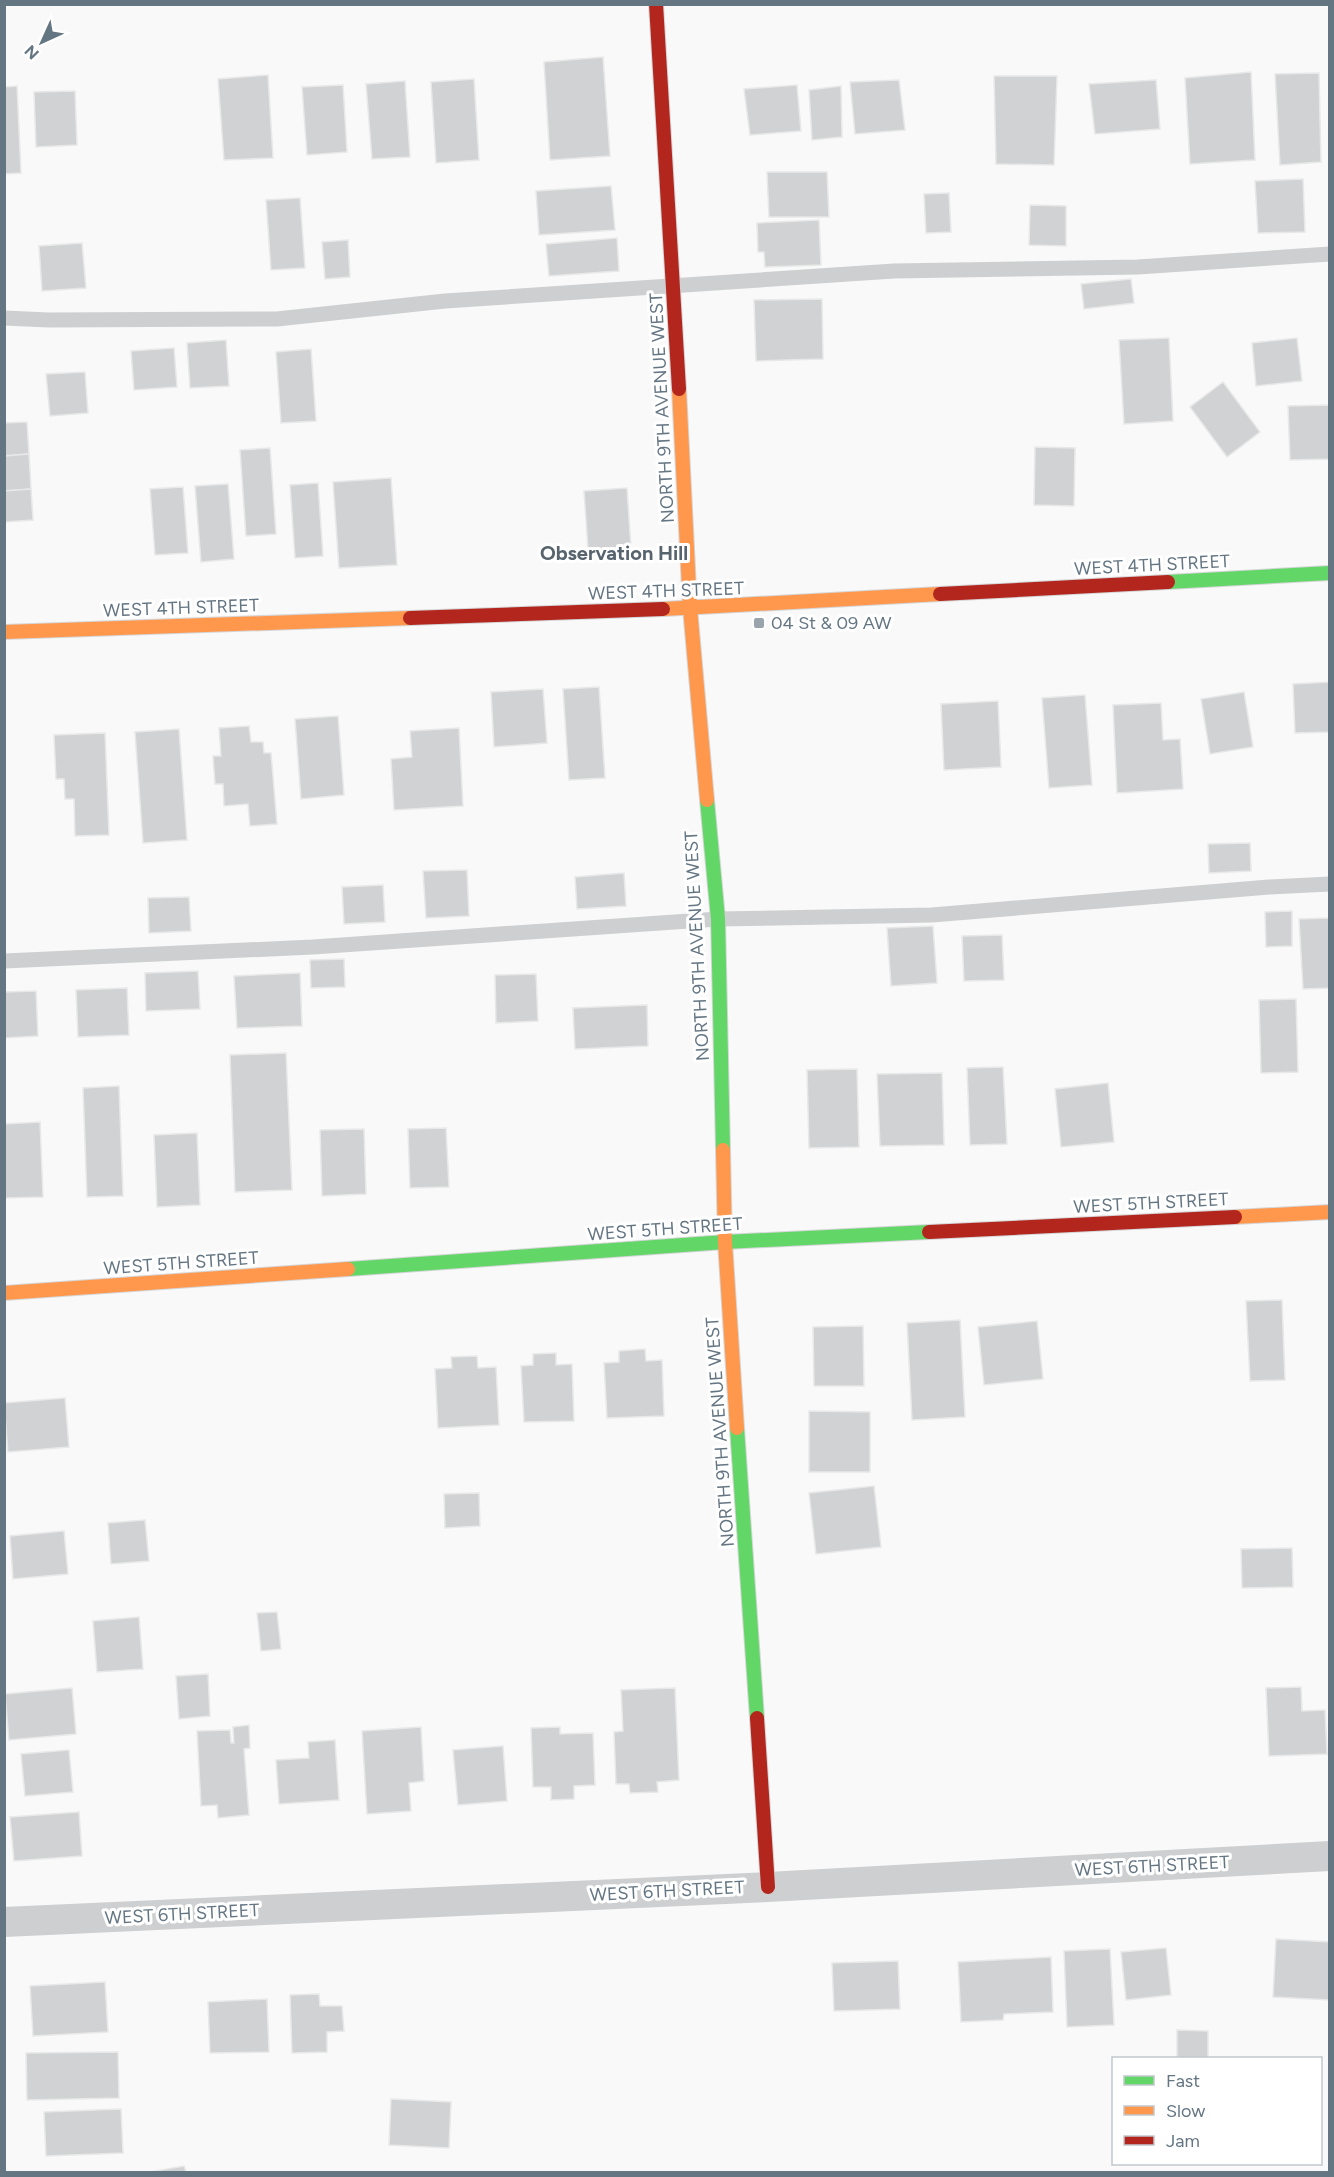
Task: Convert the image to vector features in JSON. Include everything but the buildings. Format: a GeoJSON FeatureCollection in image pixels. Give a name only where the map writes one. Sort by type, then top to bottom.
{"type":"FeatureCollection","features":[{"type":"Feature","properties":{"kind":"street","name":"NORTH 9TH AVENUE WEST"},"geometry":{"type":"LineString","coordinates":[[656,4],[674,285],[690,608],[718,919],[725,1242],[768,1887]]}},
{"type":"Feature","properties":{"kind":"street","name":"WEST 4TH STREET"},"geometry":{"type":"LineString","coordinates":[[4,632],[690,608],[1329,573]]}},
{"type":"Feature","properties":{"kind":"street","name":"WEST 5TH STREET"},"geometry":{"type":"LineString","coordinates":[[4,1293],[725,1242],[1329,1212]]}},
{"type":"Feature","properties":{"kind":"street","name":"WEST 6TH STREET"},"geometry":{"type":"LineString","coordinates":[[4,1922],[768,1887],[1329,1856]]}},
{"type":"Feature","properties":{"kind":"lane"},"geometry":{"type":"LineString","coordinates":[[4,318],[49,320],[277,319],[445,301],[894,271],[1138,267],[1329,254]]}},
{"type":"Feature","properties":{"kind":"lane"},"geometry":{"type":"LineString","coordinates":[[4,961],[313,947],[718,919],[932,915],[1329,884]]}},
{"type":"Feature","properties":{"kind":"traffic: fast"},"geometry":{"type":"LineString","coordinates":[[1168,582],[1330,573]]}},
{"type":"Feature","properties":{"kind":"traffic: fast"},"geometry":{"type":"LineString","coordinates":[[707,800],[718,919],[723,1150]]}},
{"type":"Feature","properties":{"kind":"traffic: fast"},"geometry":{"type":"LineString","coordinates":[[348,1269],[725,1242],[929,1232]]}},
{"type":"Feature","properties":{"kind":"traffic: fast"},"geometry":{"type":"LineString","coordinates":[[737,1428],[757,1718]]}},
{"type":"Feature","properties":{"kind":"traffic: slow"},"geometry":{"type":"LineString","coordinates":[[679,389],[690,608],[707,800]]}},
{"type":"Feature","properties":{"kind":"traffic: slow"},"geometry":{"type":"LineString","coordinates":[[663,609],[940,594]]}},
{"type":"Feature","properties":{"kind":"traffic: slow"},"geometry":{"type":"LineString","coordinates":[[4,632],[410,618]]}},
{"type":"Feature","properties":{"kind":"traffic: slow"},"geometry":{"type":"LineString","coordinates":[[723,1150],[725,1242],[737,1428]]}},
{"type":"Feature","properties":{"kind":"traffic: slow"},"geometry":{"type":"LineString","coordinates":[[1235,1217],[1330,1212]]}},
{"type":"Feature","properties":{"kind":"traffic: slow"},"geometry":{"type":"LineString","coordinates":[[4,1293],[348,1269]]}},
{"type":"Feature","properties":{"kind":"traffic: jam"},"geometry":{"type":"LineString","coordinates":[[656,4],[679,389]]}},
{"type":"Feature","properties":{"kind":"traffic: jam"},"geometry":{"type":"LineString","coordinates":[[940,594],[1168,582]]}},
{"type":"Feature","properties":{"kind":"traffic: jam"},"geometry":{"type":"LineString","coordinates":[[410,618],[663,609]]}},
{"type":"Feature","properties":{"kind":"traffic: jam"},"geometry":{"type":"LineString","coordinates":[[929,1232],[1235,1217]]}},
{"type":"Feature","properties":{"kind":"traffic: jam"},"geometry":{"type":"LineString","coordinates":[[757,1718],[768,1887]]}},
{"type":"Feature","properties":{"kind":"place","name":"04 St & 09 AW"},"geometry":{"type":"Point","coordinates":[759,623]}},
{"type":"Feature","properties":{"kind":"district","name":"Observation Hill"},"geometry":{"type":"Point","coordinates":[614,553]}}]}
